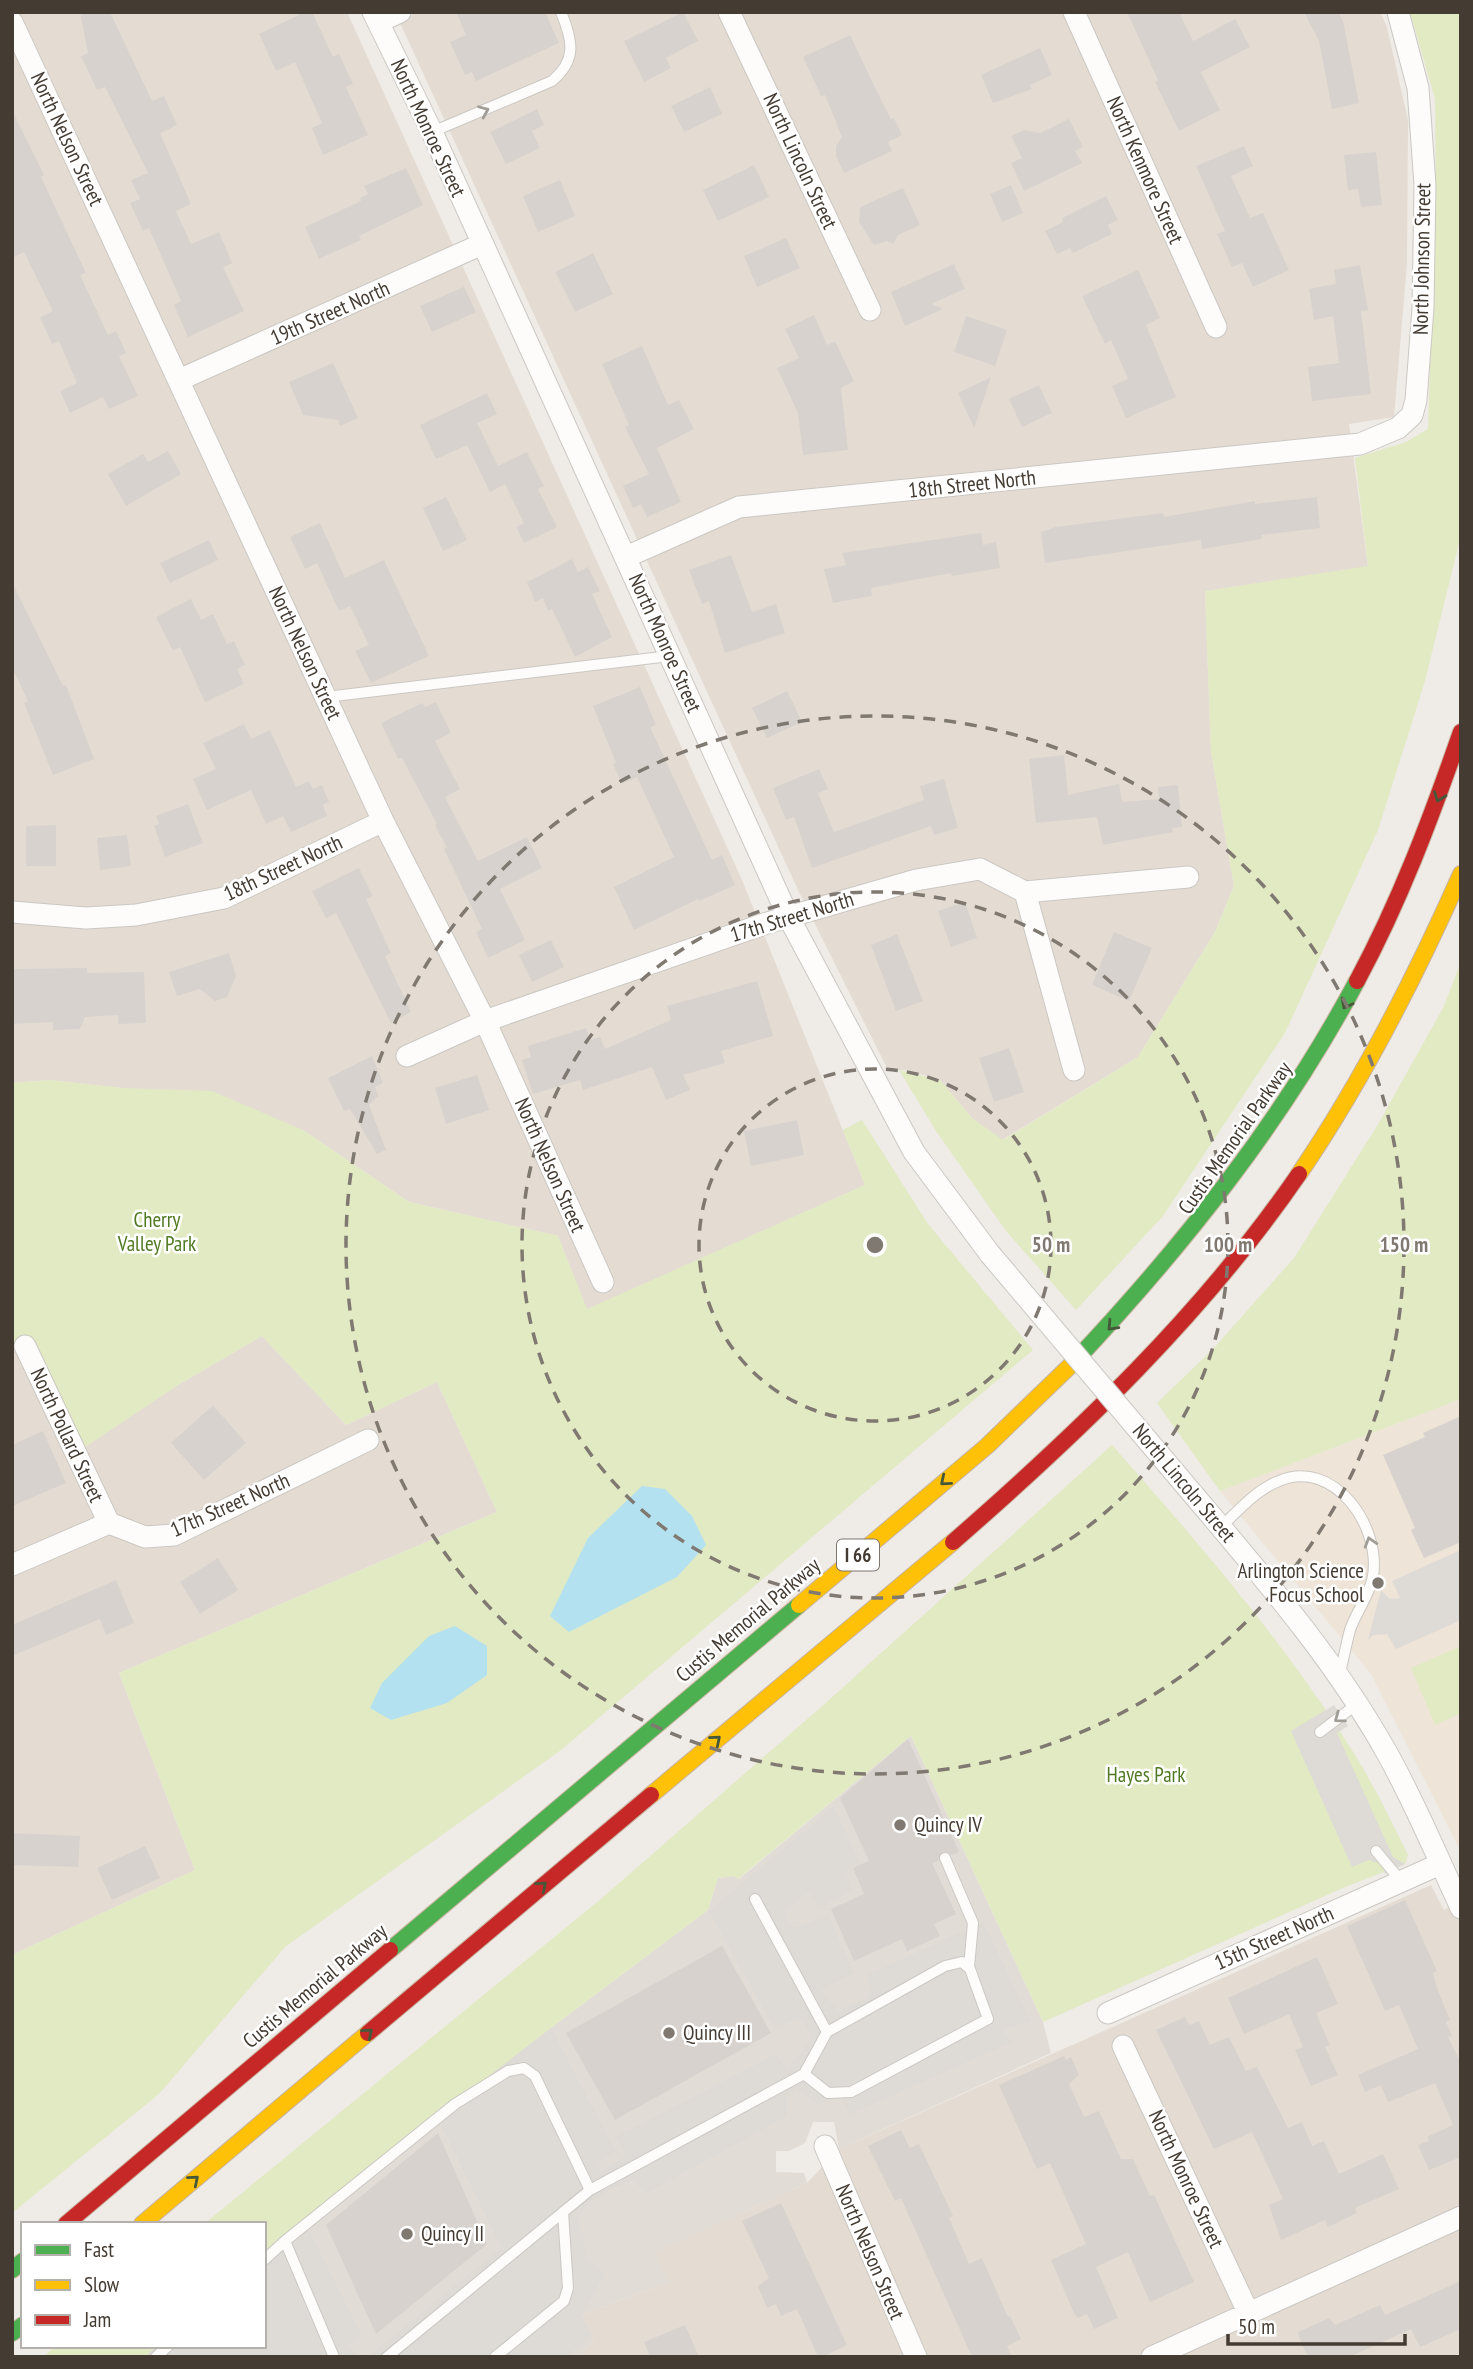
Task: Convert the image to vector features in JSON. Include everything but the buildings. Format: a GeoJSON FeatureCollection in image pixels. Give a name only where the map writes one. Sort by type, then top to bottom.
{"type":"FeatureCollection","features":[{"type":"Feature","properties":{"kind":"highway","name":"Custis Memorial Parkway"},"geometry":{"type":"LineString","coordinates":[[68,2222],[988,1446],[1111,1326],[1170,1261],[1223,1195],[1273,1125],[1318,1054],[1396,902],[1430,821],[1461,732]]}},
{"type":"Feature","properties":{"kind":"highway","name":"I 66"},"geometry":{"type":"LineString","coordinates":[[144,2222],[979,1518],[1137,1371],[1249,1242],[1325,1135],[1391,1024],[1429,949],[1461,874]]}},
{"type":"Feature","properties":{"kind":"street"},"geometry":{"type":"LineString","coordinates":[[376,17],[400,12]]}},
{"type":"Feature","properties":{"kind":"street","name":"North Lincoln Street"},"geometry":{"type":"LineString","coordinates":[[729,12],[870,310]]}},
{"type":"Feature","properties":{"kind":"street","name":"North Kenmore Street"},"geometry":{"type":"LineString","coordinates":[[1074,12],[1216,327]]}},
{"type":"Feature","properties":{"kind":"street","name":"North Johnson Street"},"geometry":{"type":"LineString","coordinates":[[1328,447],[1360,444],[1380,438],[1398,428],[1412,415],[1416,400],[1423,307],[1425,184],[1418,88],[1398,12]]}},
{"type":"Feature","properties":{"kind":"street","name":"North Monroe Street"},"geometry":{"type":"LineString","coordinates":[[376,17],[432,132],[480,245],[626,557],[788,916],[914,1152],[990,1254]]}},
{"type":"Feature","properties":{"kind":"street","name":"North Nelson Street"},"geometry":{"type":"LineString","coordinates":[[12,22],[383,821],[485,1021],[603,1282]]}},
{"type":"Feature","properties":{"kind":"street","name":"19th Street North"},"geometry":{"type":"LineString","coordinates":[[179,380],[480,245]]}},
{"type":"Feature","properties":{"kind":"street","name":"18th Street North"},"geometry":{"type":"LineString","coordinates":[[626,557],[740,507],[1328,447]]}},
{"type":"Feature","properties":{"kind":"street","name":"18th Street North"},"geometry":{"type":"LineString","coordinates":[[12,912],[86,918],[136,915],[224,898],[383,821]]}},
{"type":"Feature","properties":{"kind":"street","name":"17th Street North"},"geometry":{"type":"LineString","coordinates":[[407,1056],[485,1021],[788,916],[916,880],[980,869],[1025,892]]}},
{"type":"Feature","properties":{"kind":"street"},"geometry":{"type":"LineString","coordinates":[[1074,1070],[1025,892],[1188,877]]}},
{"type":"Feature","properties":{"kind":"street","name":"North Lincoln Street"},"geometry":{"type":"LineString","coordinates":[[990,1254],[1284,1601],[1339,1677],[1387,1753],[1461,1908]]}},
{"type":"Feature","properties":{"kind":"street","name":"North Pollard Street"},"geometry":{"type":"LineString","coordinates":[[25,1346],[109,1523]]}},
{"type":"Feature","properties":{"kind":"street","name":"17th Street North"},"geometry":{"type":"LineString","coordinates":[[109,1523],[145,1537],[174,1535],[368,1440]]}},
{"type":"Feature","properties":{"kind":"street"},"geometry":{"type":"LineString","coordinates":[[12,1565],[109,1523]]}},
{"type":"Feature","properties":{"kind":"street","name":"15th Street North"},"geometry":{"type":"LineString","coordinates":[[1108,2013],[1440,1864]]}},
{"type":"Feature","properties":{"kind":"street","name":"North Monroe Street"},"geometry":{"type":"LineString","coordinates":[[1123,2046],[1248,2312]]}},
{"type":"Feature","properties":{"kind":"street","name":"North Nelson Street"},"geometry":{"type":"LineString","coordinates":[[825,2146],[916,2357]]}},
{"type":"Feature","properties":{"kind":"street"},"geometry":{"type":"LineString","coordinates":[[1152,2357],[1461,2217]]}},
{"type":"Feature","properties":{"kind":"lane"},"geometry":{"type":"LineString","coordinates":[[432,132],[552,82],[566,69],[572,41],[561,12]]}},
{"type":"Feature","properties":{"kind":"lane"},"geometry":{"type":"LineString","coordinates":[[326,697],[670,656]]}},
{"type":"Feature","properties":{"kind":"lane"},"geometry":{"type":"LineString","coordinates":[[1221,1527],[1255,1495],[1279,1481],[1299,1476],[1318,1477],[1338,1489],[1360,1513],[1374,1548],[1373,1577],[1351,1629],[1339,1677]]}},
{"type":"Feature","properties":{"kind":"lane"},"geometry":{"type":"LineString","coordinates":[[1320,1731],[1357,1704]]}},
{"type":"Feature","properties":{"kind":"lane"},"geometry":{"type":"LineString","coordinates":[[1376,1851],[1401,1881]]}},
{"type":"Feature","properties":{"kind":"lane"},"geometry":{"type":"LineString","coordinates":[[804,2074],[828,2094],[851,2092],[988,2019],[986,2006],[969,1967],[973,1923],[945,1858]]}},
{"type":"Feature","properties":{"kind":"lane"},"geometry":{"type":"LineString","coordinates":[[755,1899],[827,2032]]}},
{"type":"Feature","properties":{"kind":"lane"},"geometry":{"type":"LineString","coordinates":[[388,2357],[590,2190],[804,2074],[827,2032],[945,1966],[962,1962],[969,1967]]}},
{"type":"Feature","properties":{"kind":"lane"},"geometry":{"type":"LineString","coordinates":[[266,2258],[455,2104],[508,2071],[524,2068],[535,2076],[590,2190]]}},
{"type":"Feature","properties":{"kind":"lane"},"geometry":{"type":"LineString","coordinates":[[495,2357],[564,2301],[568,2288],[562,2212]]}},
{"type":"Feature","properties":{"kind":"lane"},"geometry":{"type":"LineString","coordinates":[[285,2241],[334,2357]]}},
{"type":"Feature","properties":{"kind":"shaded area"},"geometry":{"type":"Polygon","coordinates":[[[12,12],[347,12],[742,880],[865,1185],[587,1310],[558,1236],[409,1202],[303,1130],[122,1088],[50,1080],[12,1083],[12,12]]]}},
{"type":"Feature","properties":{"kind":"shaded area"},"geometry":{"type":"Polygon","coordinates":[[[395,12],[1380,12],[1387,27],[1408,120],[1407,264],[1394,417],[1349,424],[1368,567],[1205,591],[1211,752],[1234,886],[1215,932],[1138,1057],[1002,1140],[972,1118],[940,1080],[908,1070],[888,1070],[798,890],[395,12]]]}},
{"type":"Feature","properties":{"kind":"shaded area"},"geometry":{"type":"Polygon","coordinates":[[[262,1336],[346,1425],[437,1382],[497,1512],[119,1673],[195,1870],[12,1955],[12,1343],[28,1339],[178,1385],[262,1336]]]}},
{"type":"Feature","properties":{"kind":"shaded area","name":"Arlington Science Focus School"},"geometry":{"type":"Polygon","coordinates":[[[1461,1399],[1461,1852],[1371,1674],[1220,1491],[1461,1399]]]}},
{"type":"Feature","properties":{"kind":"shaded area"},"geometry":{"type":"Polygon","coordinates":[[[1461,1550],[1461,1620],[1396,1649],[1387,1634],[1373,1635],[1368,1640],[1381,1590],[1390,1599],[1400,1598],[1392,1581],[1461,1550]]]}},
{"type":"Feature","properties":{"kind":"shaded area"},"geometry":{"type":"Polygon","coordinates":[[[1334,1705],[1348,1726],[1337,1733],[1393,1857],[1405,1864],[1385,1874],[1382,1864],[1369,1860],[1352,1867],[1291,1731],[1334,1705]]]}},
{"type":"Feature","properties":{"kind":"shaded area"},"geometry":{"type":"Polygon","coordinates":[[[911,1736],[1043,2022],[1051,2053],[839,2149],[834,2122],[813,2122],[805,2143],[789,2151],[776,2151],[776,2172],[804,2173],[807,2183],[655,2252],[668,2282],[582,2315],[594,2341],[575,2357],[145,2357],[155,2348],[266,2348],[266,2253],[551,2028],[708,1910],[718,1878],[734,1876],[739,1879],[911,1736]]]}},
{"type":"Feature","properties":{"kind":"shaded area"},"geometry":{"type":"Polygon","coordinates":[[[834,1806],[859,1862],[845,1872],[852,1891],[820,1907],[809,1892],[785,1910],[788,1925],[799,1927],[828,1915],[854,1973],[821,1990],[838,2011],[866,1999],[871,1988],[867,1975],[983,1922],[1031,2022],[1002,2029],[1012,2042],[850,2114],[840,2095],[817,2105],[797,2087],[787,2096],[787,2116],[645,2194],[634,2180],[613,2188],[591,2202],[578,2218],[587,2259],[605,2274],[582,2315],[592,2336],[566,2357],[367,2357],[501,2248],[437,2116],[551,2028],[616,2152],[597,2163],[600,2172],[626,2156],[616,2137],[776,2054],[787,2069],[812,2039],[802,2018],[774,2028],[709,1911],[834,1806]]]}},
{"type":"Feature","properties":{"kind":"shaded area"},"geometry":{"type":"Polygon","coordinates":[[[1431,1885],[1444,1910],[1461,1900],[1461,2357],[575,2357],[594,2341],[582,2315],[668,2282],[654,2252],[807,2183],[839,2149],[1431,1885]]]}},
{"type":"Feature","properties":{"kind":"shaded area"},"geometry":{"type":"Polygon","coordinates":[[[305,2221],[362,2337],[348,2346],[360,2357],[145,2357],[155,2348],[266,2348],[266,2253],[305,2221]]]}},
{"type":"Feature","properties":{"kind":"green space"},"geometry":{"type":"Polygon","coordinates":[[[1410,12],[1461,12],[1461,535],[1425,681],[1378,830],[1285,1033],[1163,1216],[1076,1310],[1006,1231],[936,1131],[899,1070],[940,1080],[972,1118],[1003,1140],[1138,1057],[1215,932],[1234,886],[1211,752],[1205,591],[1368,566],[1355,458],[1406,442],[1428,429],[1436,191],[1435,99],[1410,12]]]}},
{"type":"Feature","properties":{"kind":"green space"},"geometry":{"type":"Polygon","coordinates":[[[1461,962],[1461,1399],[1220,1491],[1157,1403],[1213,1349],[1294,1258],[1377,1126],[1443,1008],[1461,962]]]}},
{"type":"Feature","properties":{"kind":"green space","name":"Cherry Valley Park"},"geometry":{"type":"Polygon","coordinates":[[[50,1080],[122,1088],[212,1091],[303,1130],[409,1202],[558,1236],[587,1309],[865,1185],[843,1130],[862,1120],[928,1224],[1033,1350],[561,1750],[285,1947],[159,2094],[12,2213],[12,1955],[195,1870],[119,1673],[497,1512],[437,1382],[346,1425],[262,1336],[178,1385],[82,1449],[28,1339],[12,1343],[12,1083],[50,1080]]]}},
{"type":"Feature","properties":{"kind":"green space","name":"Hayes Park"},"geometry":{"type":"Polygon","coordinates":[[[1112,1445],[1237,1591],[1296,1668],[1358,1760],[1408,1855],[1405,1864],[1345,1887],[1043,2022],[911,1736],[738,1879],[733,1876],[718,1878],[708,1910],[551,2028],[266,2253],[266,2222],[206,2222],[602,1898],[820,1708],[1112,1445]]]}},
{"type":"Feature","properties":{"kind":"green space"},"geometry":{"type":"Polygon","coordinates":[[[1461,1646],[1461,1713],[1435,1725],[1411,1668],[1461,1646]]]}},
{"type":"Feature","properties":{"kind":"green space"},"geometry":{"type":"Polygon","coordinates":[[[54,2348],[155,2348],[145,2357],[43,2357],[54,2348]]]}},
{"type":"Feature","properties":{"kind":"water"},"geometry":{"type":"Polygon","coordinates":[[[642,1486],[665,1489],[692,1516],[706,1545],[677,1577],[569,1632],[550,1616],[588,1538],[642,1486]]]}},
{"type":"Feature","properties":{"kind":"water"},"geometry":{"type":"Polygon","coordinates":[[[455,1626],[487,1646],[487,1675],[447,1703],[391,1720],[370,1708],[382,1683],[429,1636],[455,1626]]]}},
{"type":"Feature","properties":{"kind":"traffic: fast"},"geometry":{"type":"LineString","coordinates":[[1074,1362],[1154,1274],[1228,1181],[1296,1084],[1357,981]]}},
{"type":"Feature","properties":{"kind":"traffic: fast"},"geometry":{"type":"LineString","coordinates":[[390,1950],[799,1605]]}},
{"type":"Feature","properties":{"kind":"traffic: fast"},"geometry":{"type":"LineString","coordinates":[[12,2270],[21,2263]]}},
{"type":"Feature","properties":{"kind":"traffic: fast"},"geometry":{"type":"LineString","coordinates":[[12,2333],[21,2326]]}},
{"type":"Feature","properties":{"kind":"traffic: slow"},"geometry":{"type":"LineString","coordinates":[[1299,1174],[1345,1102],[1387,1028],[1461,874]]}},
{"type":"Feature","properties":{"kind":"traffic: slow"},"geometry":{"type":"LineString","coordinates":[[799,1605],[987,1446],[1074,1362]]}},
{"type":"Feature","properties":{"kind":"traffic: slow"},"geometry":{"type":"LineString","coordinates":[[651,1795],[953,1542]]}},
{"type":"Feature","properties":{"kind":"traffic: slow"},"geometry":{"type":"LineString","coordinates":[[144,2222],[368,2033]]}},
{"type":"Feature","properties":{"kind":"traffic: jam"},"geometry":{"type":"LineString","coordinates":[[1357,981],[1414,859],[1461,732]]}},
{"type":"Feature","properties":{"kind":"traffic: jam"},"geometry":{"type":"LineString","coordinates":[[953,1542],[1093,1414],[1138,1369],[1222,1275],[1299,1174]]}},
{"type":"Feature","properties":{"kind":"traffic: jam"},"geometry":{"type":"LineString","coordinates":[[368,2033],[651,1795]]}},
{"type":"Feature","properties":{"kind":"traffic: jam"},"geometry":{"type":"LineString","coordinates":[[68,2222],[390,1950]]}},
{"type":"Feature","properties":{"kind":"place","name":"Arlington Science Focus School"},"geometry":{"type":"Point","coordinates":[1378,1583]}},
{"type":"Feature","properties":{"kind":"place","name":"Quincy IV"},"geometry":{"type":"Point","coordinates":[900,1825]}},
{"type":"Feature","properties":{"kind":"place","name":"Quincy III"},"geometry":{"type":"Point","coordinates":[669,2033]}},
{"type":"Feature","properties":{"kind":"place","name":"Quincy II"},"geometry":{"type":"Point","coordinates":[407,2234]}}]}
